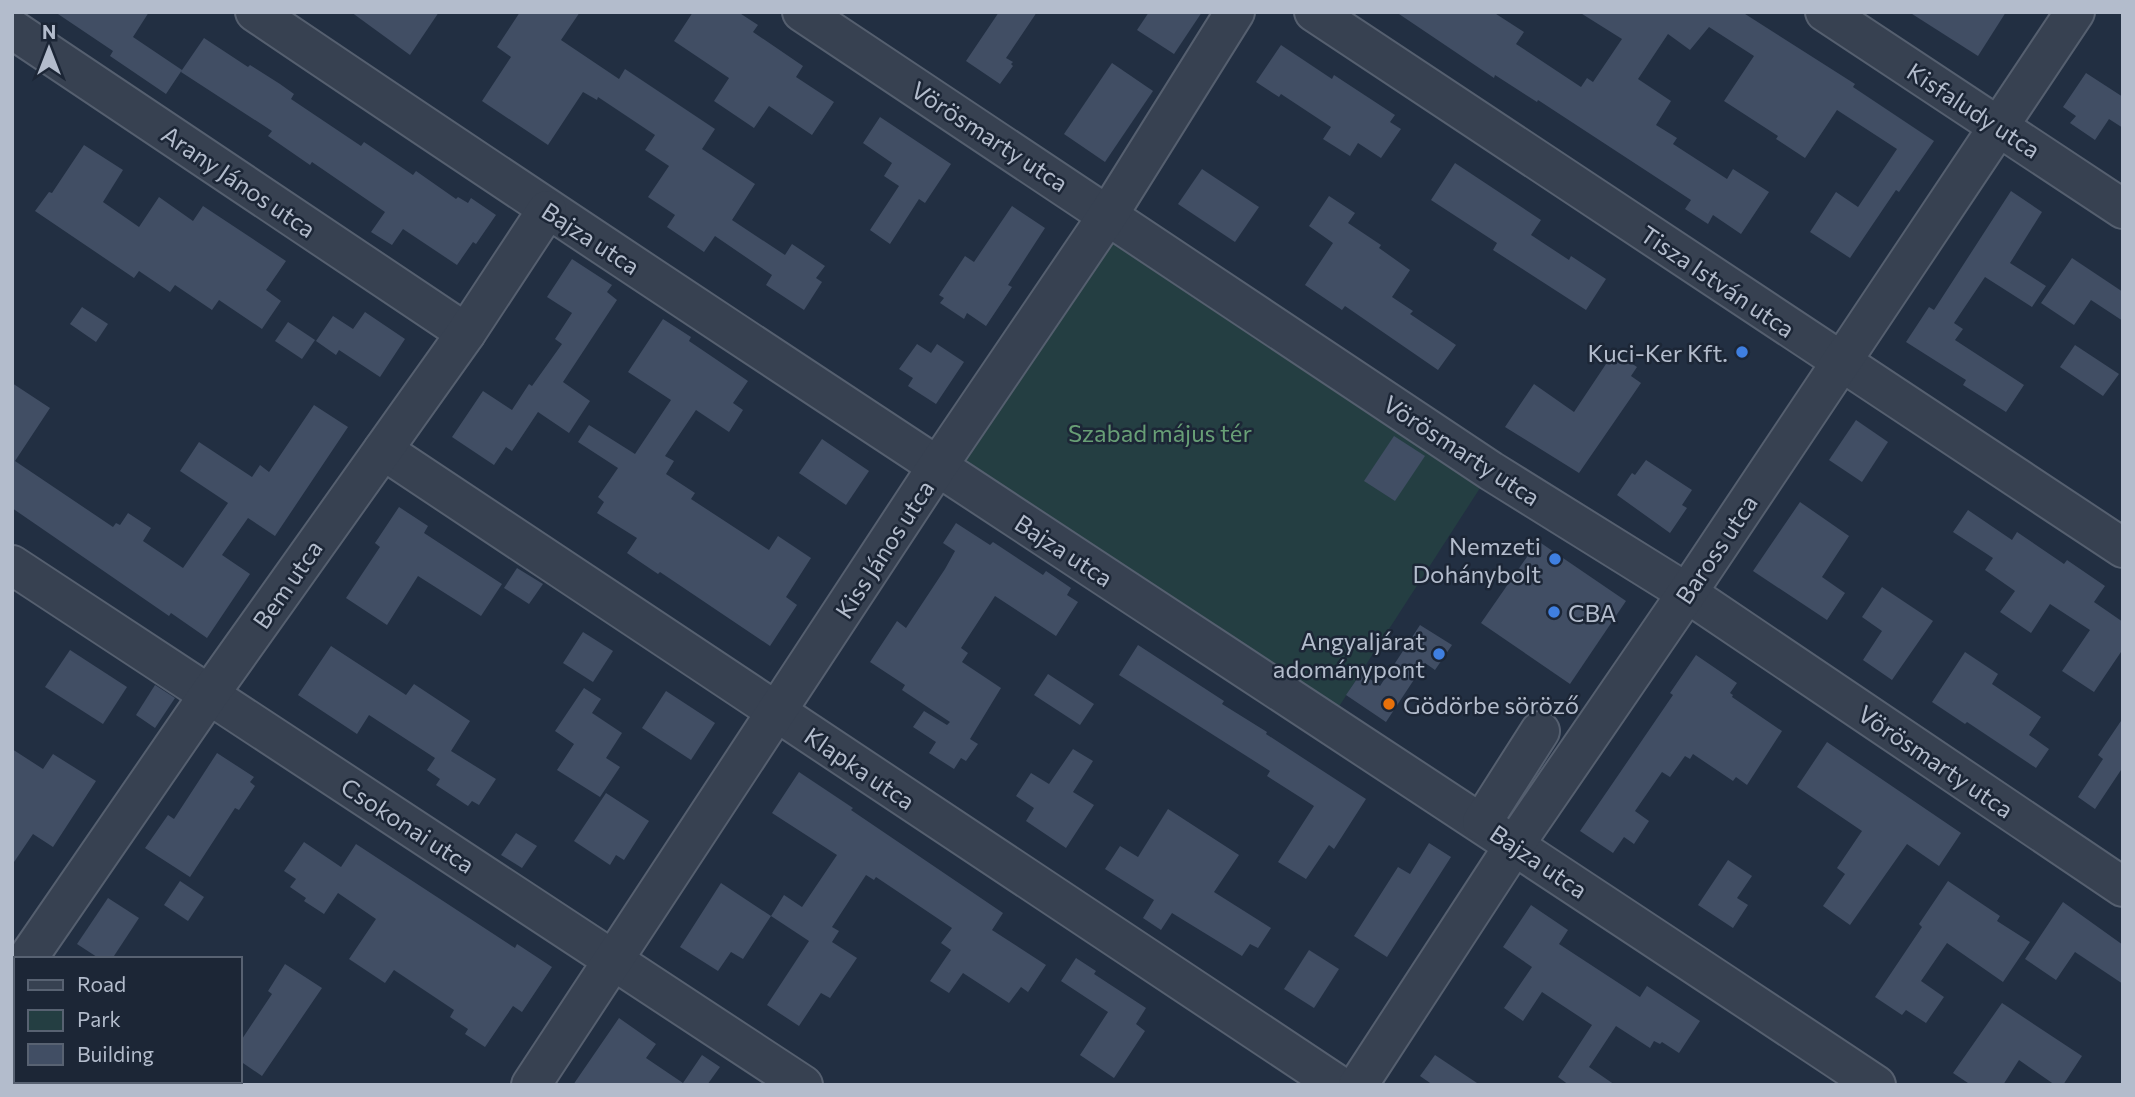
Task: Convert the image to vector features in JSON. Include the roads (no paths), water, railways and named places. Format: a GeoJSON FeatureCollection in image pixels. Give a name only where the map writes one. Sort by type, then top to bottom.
{"type":"FeatureCollection","features":[{"type":"Feature","properties":{"kind":"street","name":"Bajza utca"},"geometry":{"type":"LineString","coordinates":[[255,12],[547,209],[1482,822],[1876,1085]]}},
{"type":"Feature","properties":{"kind":"street","name":"Vörösmarty utca"},"geometry":{"type":"LineString","coordinates":[[802,12],[1491,471],[1687,593],[2123,887]]}},
{"type":"Feature","properties":{"kind":"street","name":"Kiss János utca"},"geometry":{"type":"LineString","coordinates":[[531,1085],[937,467],[1108,215],[1235,12]]}},
{"type":"Feature","properties":{"kind":"street","name":"Tisza István utca"},"geometry":{"type":"LineString","coordinates":[[1314,12],[2123,548]]}},
{"type":"Feature","properties":{"kind":"street","name":"Kisfaludy utca"},"geometry":{"type":"LineString","coordinates":[[1825,12],[2123,209]]}},
{"type":"Feature","properties":{"kind":"street","name":"Baross utca"},"geometry":{"type":"LineString","coordinates":[[1358,1085],[1515,844],[1687,593],[2075,12]]}},
{"type":"Feature","properties":{"kind":"street","name":"Arany János utca"},"geometry":{"type":"LineString","coordinates":[[12,29],[466,333]]}},
{"type":"Feature","properties":{"kind":"street","name":"Bem utca"},"geometry":{"type":"LineString","coordinates":[[28,957],[208,696],[466,333],[547,209]]}},
{"type":"Feature","properties":{"kind":"street","name":"Klapka utca"},"geometry":{"type":"LineString","coordinates":[[383,450],[1338,1085]]}},
{"type":"Feature","properties":{"kind":"street","name":"Csokonai utca"},"geometry":{"type":"LineString","coordinates":[[12,565],[803,1085]]}},
{"type":"Feature","properties":{"kind":"street"},"geometry":{"type":"LineString","coordinates":[[1482,822],[1540,731]]}},
{"type":"Feature","properties":{"kind":"place","name":"Kuci-Ker Kft."},"geometry":{"type":"Point","coordinates":[1742,352]}},
{"type":"Feature","properties":{"kind":"place","name":"Nemzeti Dohánybolt"},"geometry":{"type":"Point","coordinates":[1555,559]}},
{"type":"Feature","properties":{"kind":"place","name":"CBA"},"geometry":{"type":"Point","coordinates":[1554,612]}},
{"type":"Feature","properties":{"kind":"place","name":"Angyaljárat adománypont"},"geometry":{"type":"Point","coordinates":[1439,654]}},
{"type":"Feature","properties":{"kind":"place","name":"Gödörbe söröző"},"geometry":{"type":"Point","coordinates":[1389,704]}},
{"type":"Feature","properties":{"kind":"park label","name":"Szabad május tér"},"geometry":{"type":"Point","coordinates":[1160,432]}}]}
